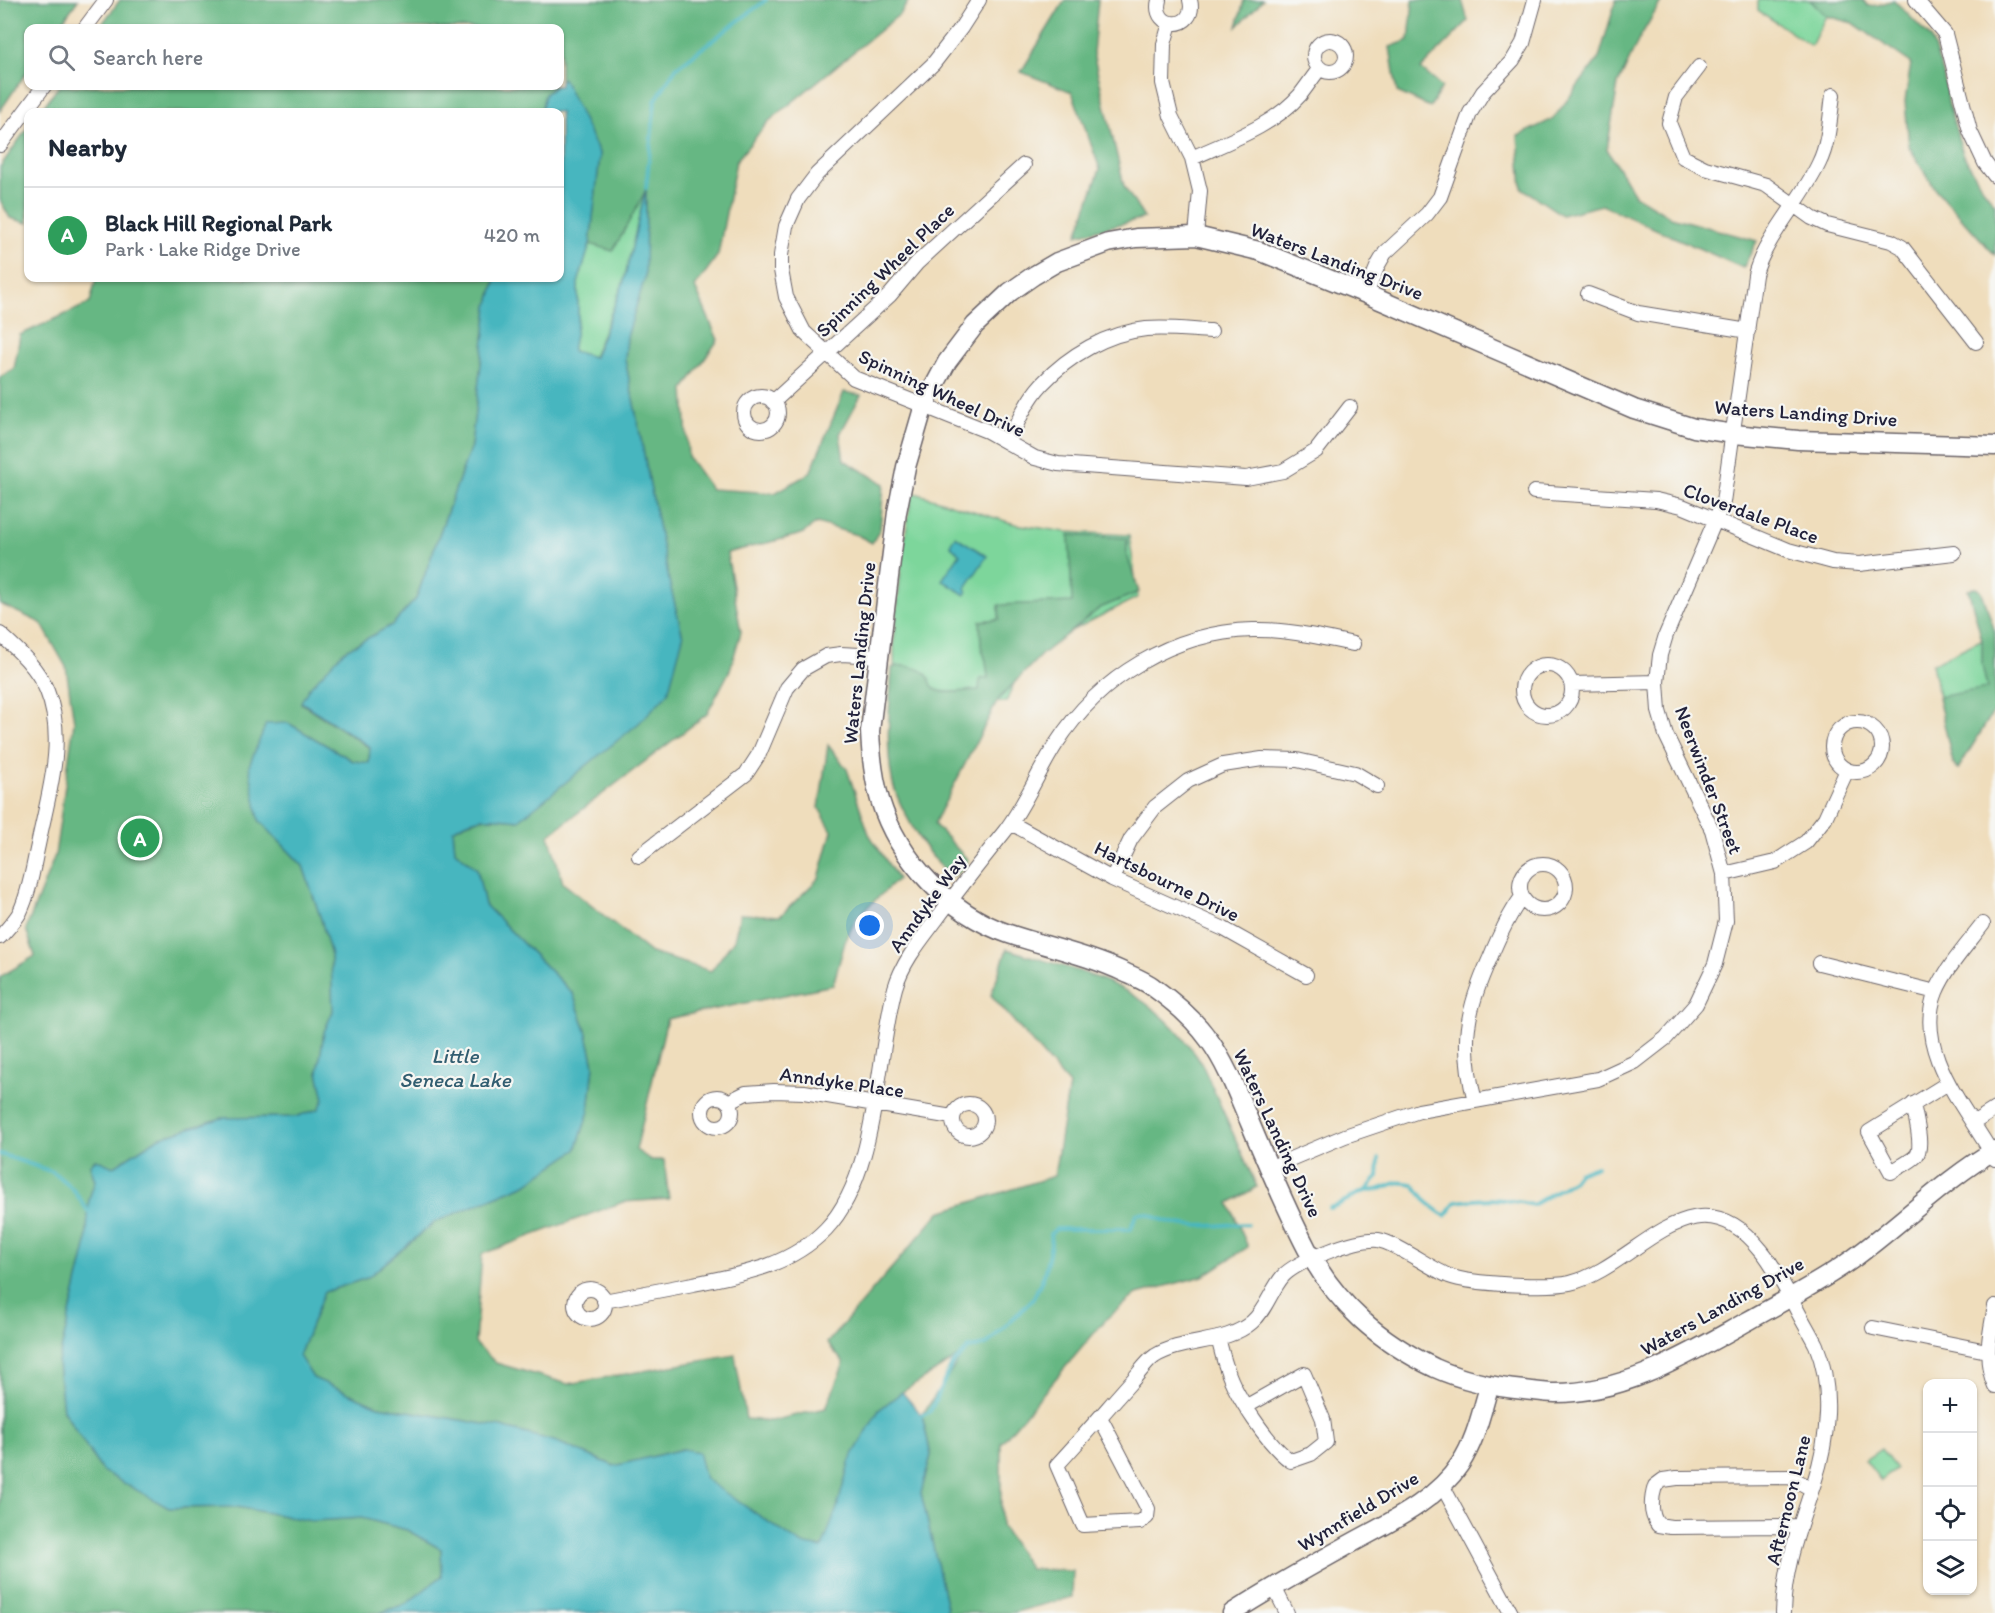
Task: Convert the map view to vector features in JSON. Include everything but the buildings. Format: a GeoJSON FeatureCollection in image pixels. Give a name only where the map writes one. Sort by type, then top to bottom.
{"type":"FeatureCollection","features":[{"type":"Feature","properties":{"kind":"street"},"geometry":{"type":"LineString","coordinates":[[88,24],[106,0]]}},
{"type":"Feature","properties":{"kind":"street","name":"Spinning Wheel Drive"},"geometry":{"type":"LineString","coordinates":[[979,0],[933,64],[817,174],[798,199],[786,226],[780,255],[780,270],[786,297],[804,332],[854,378],[987,431],[1035,458],[1058,464],[1246,478],[1283,471],[1316,451],[1350,407]]}},
{"type":"Feature","properties":{"kind":"street"},"geometry":{"type":"LineString","coordinates":[[1159,0],[1158,12],[1170,23],[1186,19],[1191,9],[1190,0]]}},
{"type":"Feature","properties":{"kind":"street"},"geometry":{"type":"LineString","coordinates":[[1366,294],[1385,253],[1427,214],[1440,197],[1470,113],[1483,92],[1513,60],[1523,43],[1535,0]]}},
{"type":"Feature","properties":{"kind":"street"},"geometry":{"type":"LineString","coordinates":[[1916,0],[1945,34],[1970,131],[1985,163],[1995,176]]}},
{"type":"Feature","properties":{"kind":"street"},"geometry":{"type":"LineString","coordinates":[[1170,23],[1164,44],[1163,83],[1171,116],[1192,158],[1200,191],[1196,236]]}},
{"type":"Feature","properties":{"kind":"street"},"geometry":{"type":"LineString","coordinates":[[1699,67],[1676,97],[1669,123],[1683,157],[1705,168],[1766,185],[1812,218],[1827,225],[1891,240],[1902,247],[1976,342]]}},
{"type":"Feature","properties":{"kind":"street"},"geometry":{"type":"LineString","coordinates":[[1192,158],[1254,130],[1278,115],[1299,96],[1320,68]]}},
{"type":"Feature","properties":{"kind":"street"},"geometry":{"type":"LineString","coordinates":[[28,108],[41,90]]}},
{"type":"Feature","properties":{"kind":"street","name":"Neerwinder Street"},"geometry":{"type":"LineString","coordinates":[[1269,1168],[1345,1136],[1419,1111],[1598,1079],[1635,1062],[1666,1038],[1696,1004],[1715,964],[1725,921],[1724,874],[1712,830],[1666,735],[1659,711],[1657,682],[1660,655],[1666,635],[1723,502],[1759,259],[1820,162],[1829,126],[1833,95]]}},
{"type":"Feature","properties":{"kind":"street"},"geometry":{"type":"LineString","coordinates":[[0,146],[24,113]]}},
{"type":"Feature","properties":{"kind":"street","name":"Spinning Wheel Place"},"geometry":{"type":"LineString","coordinates":[[773,402],[890,295],[916,263],[1024,165]]}},
{"type":"Feature","properties":{"kind":"street","name":"Waters Landing Drive"},"geometry":{"type":"LineString","coordinates":[[1994,1153],[1959,1174],[1853,1259],[1679,1359],[1633,1379],[1594,1389],[1555,1393],[1489,1387],[1446,1373],[1380,1337],[1355,1315],[1331,1288],[1288,1212],[1230,1076],[1210,1042],[1187,1014],[1150,984],[1100,961],[1004,932],[977,919],[950,901],[914,865],[897,840],[880,801],[871,758],[870,731],[897,512],[906,467],[924,405],[947,362],[975,325],[1010,292],[1057,262],[1108,243],[1136,238],[1196,236],[1259,252],[1366,294],[1634,409],[1694,428],[1798,440],[1995,446]]}},
{"type":"Feature","properties":{"kind":"street"},"geometry":{"type":"LineString","coordinates":[[1588,294],[1638,313],[1748,331]]}},
{"type":"Feature","properties":{"kind":"street"},"geometry":{"type":"LineString","coordinates":[[1008,443],[1020,416],[1041,385],[1064,363],[1088,348],[1118,335],[1146,329],[1210,331]]}},
{"type":"Feature","properties":{"kind":"street","name":"Cloverdale Place"},"geometry":{"type":"LineString","coordinates":[[1534,492],[1656,500],[1682,506],[1788,550],[1833,562],[1859,564],[1954,553]]}},
{"type":"Feature","properties":{"kind":"street","name":"Anndyke Way"},"geometry":{"type":"LineString","coordinates":[[604,1301],[752,1273],[794,1255],[826,1228],[849,1196],[864,1155],[896,986],[911,954],[1011,823],[1056,744],[1078,714],[1113,680],[1156,653],[1203,636],[1252,630],[1299,633],[1353,644]]}},
{"type":"Feature","properties":{"kind":"street"},"geometry":{"type":"LineString","coordinates":[[0,634],[33,667],[47,689],[54,713],[56,738],[54,770],[27,893],[19,913],[0,937]]}},
{"type":"Feature","properties":{"kind":"street"},"geometry":{"type":"LineString","coordinates":[[639,856],[746,774],[759,754],[787,688],[803,669],[826,656],[841,654],[878,656]]}},
{"type":"Feature","properties":{"kind":"street"},"geometry":{"type":"LineString","coordinates":[[1572,684],[1657,682]]}},
{"type":"Feature","properties":{"kind":"street"},"geometry":{"type":"LineString","coordinates":[[1112,879],[1131,839],[1155,807],[1188,781],[1223,765],[1262,759],[1297,760],[1355,773],[1377,786]]}},
{"type":"Feature","properties":{"kind":"street"},"geometry":{"type":"LineString","coordinates":[[1724,874],[1775,862],[1806,842],[1825,818],[1847,770]]}},
{"type":"Feature","properties":{"kind":"street","name":"Hartsbourne Drive"},"geometry":{"type":"LineString","coordinates":[[1011,823],[1112,879],[1224,929],[1306,975]]}},
{"type":"Feature","properties":{"kind":"street"},"geometry":{"type":"LineString","coordinates":[[1475,1101],[1468,1075],[1468,1017],[1475,991],[1498,938],[1507,918],[1522,897]]}},
{"type":"Feature","properties":{"kind":"street"},"geometry":{"type":"LineString","coordinates":[[1983,924],[1936,992],[1931,1021],[1938,1062],[1948,1083],[1994,1153]]}},
{"type":"Feature","properties":{"kind":"street"},"geometry":{"type":"LineString","coordinates":[[1819,963],[1936,992]]}},
{"type":"Feature","properties":{"kind":"street"},"geometry":{"type":"LineString","coordinates":[[1913,1104],[1919,1137],[1918,1152],[1915,1157],[1892,1172],[1869,1132],[1913,1104],[1948,1083]]}},
{"type":"Feature","properties":{"kind":"street","name":"Anndyke Place"},"geometry":{"type":"LineString","coordinates":[[728,1102],[746,1093],[804,1092],[952,1117]]}},
{"type":"Feature","properties":{"kind":"street"},"geometry":{"type":"LineString","coordinates":[[1973,1124],[1995,1110]]}},
{"type":"Feature","properties":{"kind":"street","name":"Afternoon Lane"},"geometry":{"type":"LineString","coordinates":[[1100,1417],[1148,1509],[1147,1517],[1140,1522],[1083,1525],[1057,1465],[1100,1417],[1154,1357],[1178,1347],[1218,1338],[1254,1321],[1284,1276],[1294,1267],[1338,1248],[1364,1240],[1382,1240],[1451,1277],[1552,1286],[1591,1276],[1666,1228],[1694,1218],[1710,1217],[1727,1221],[1746,1233],[1763,1252],[1816,1346],[1825,1372],[1826,1436],[1812,1489],[1794,1542],[1783,1613]]}},
{"type":"Feature","properties":{"kind":"street"},"geometry":{"type":"LineString","coordinates":[[1995,1306],[1987,1351],[1988,1369],[1995,1386]]}},
{"type":"Feature","properties":{"kind":"street"},"geometry":{"type":"LineString","coordinates":[[1873,1328],[1987,1351]]}},
{"type":"Feature","properties":{"kind":"street"},"geometry":{"type":"LineString","coordinates":[[1218,1338],[1227,1371],[1247,1406],[1280,1454],[1291,1461],[1311,1454],[1326,1442],[1323,1419],[1304,1374],[1247,1406]]}},
{"type":"Feature","properties":{"kind":"street","name":"Wynnfield Drive"},"geometry":{"type":"LineString","coordinates":[[1232,1613],[1410,1510],[1442,1485],[1459,1465],[1473,1442],[1489,1387]]}},
{"type":"Feature","properties":{"kind":"street"},"geometry":{"type":"LineString","coordinates":[[1799,1526],[1671,1527],[1658,1525],[1653,1519],[1652,1497],[1655,1486],[1663,1480],[1677,1478],[1790,1478],[1812,1489]]}},
{"type":"Feature","properties":{"kind":"street"},"geometry":{"type":"LineString","coordinates":[[1442,1485],[1511,1613]]}},
{"type":"Feature","properties":{"kind":"street"},"geometry":{"type":"LineString","coordinates":[[1274,1587],[1287,1613]]}},
{"type":"Feature","properties":{"kind":"green space"},"geometry":{"type":"Polygon","coordinates":[[[0,0],[78,0],[61,24],[24,24],[24,76],[0,111],[0,0]]]}},
{"type":"Feature","properties":{"kind":"green space"},"geometry":{"type":"Polygon","coordinates":[[[120,0],[909,0],[901,13],[768,122],[736,161],[718,255],[695,287],[718,340],[684,389],[688,457],[711,489],[775,493],[810,473],[844,392],[861,395],[840,434],[844,460],[884,484],[880,529],[872,543],[857,535],[817,523],[802,534],[727,553],[741,632],[730,670],[707,714],[549,835],[563,883],[651,953],[711,971],[734,940],[740,914],[780,916],[819,878],[832,831],[819,808],[828,745],[847,769],[869,834],[898,879],[857,917],[845,942],[833,985],[667,1019],[636,1150],[651,1160],[664,1160],[669,1199],[623,1202],[482,1254],[475,1343],[496,1363],[568,1384],[735,1355],[746,1419],[771,1421],[826,1408],[844,1363],[827,1343],[940,1212],[1054,1176],[1069,1085],[991,995],[1007,949],[1117,986],[1140,999],[1162,1016],[1182,1037],[1202,1064],[1257,1187],[1229,1203],[1248,1247],[1203,1276],[1137,1294],[1107,1318],[1001,1443],[1001,1525],[1030,1569],[1073,1571],[1072,1597],[1012,1613],[946,1613],[947,1608],[921,1493],[931,1455],[922,1415],[963,1354],[902,1392],[879,1410],[822,1548],[801,1544],[704,1479],[682,1449],[615,1466],[557,1442],[501,1427],[378,1406],[313,1378],[299,1356],[324,1292],[367,1278],[435,1222],[526,1184],[576,1150],[589,1111],[594,1065],[586,1030],[573,994],[485,905],[477,869],[455,851],[453,830],[478,819],[520,820],[683,637],[670,585],[625,359],[627,337],[645,277],[646,190],[613,251],[590,244],[600,155],[564,81],[564,24],[102,24],[120,0]]]}},
{"type":"Feature","properties":{"kind":"green space"},"geometry":{"type":"Polygon","coordinates":[[[1065,0],[1098,0],[1093,53],[1124,186],[1144,218],[1077,235],[1100,169],[1072,92],[1021,72],[1065,0]]]}},
{"type":"Feature","properties":{"kind":"green space"},"geometry":{"type":"Polygon","coordinates":[[[1244,0],[1263,0],[1237,27],[1244,0]]]}},
{"type":"Feature","properties":{"kind":"green space"},"geometry":{"type":"Polygon","coordinates":[[[1413,0],[1462,0],[1468,21],[1421,69],[1442,87],[1430,107],[1397,92],[1390,47],[1409,40],[1413,0]]]}},
{"type":"Feature","properties":{"kind":"green space"},"geometry":{"type":"Polygon","coordinates":[[[1616,0],[1662,0],[1639,39],[1618,84],[1607,149],[1635,195],[1671,217],[1757,241],[1743,268],[1602,205],[1562,215],[1522,188],[1518,136],[1553,119],[1599,58],[1616,0]]]}},
{"type":"Feature","properties":{"kind":"green space"},"geometry":{"type":"Polygon","coordinates":[[[1758,0],[1810,0],[1826,16],[1811,46],[1758,10],[1758,0]]]}},
{"type":"Feature","properties":{"kind":"green space"},"geometry":{"type":"Polygon","coordinates":[[[1810,0],[1863,0],[1868,6],[1894,0],[1931,38],[1943,73],[1949,106],[1963,154],[1995,204],[1995,255],[1936,190],[1909,147],[1905,101],[1911,63],[1853,23],[1826,16],[1810,0]]]}},
{"type":"Feature","properties":{"kind":"green space"},"geometry":{"type":"Polygon","coordinates":[[[56,90],[550,90],[545,94],[542,108],[42,108],[56,90]]]}},
{"type":"Feature","properties":{"kind":"green space"},"geometry":{"type":"Polygon","coordinates":[[[24,133],[24,222],[10,218],[0,200],[0,167],[24,133]]]}},
{"type":"Feature","properties":{"kind":"green space"},"geometry":{"type":"Polygon","coordinates":[[[646,188],[624,281],[593,357],[572,351],[578,318],[578,283],[590,244],[613,250],[646,188]]]}},
{"type":"Feature","properties":{"kind":"green space"},"geometry":{"type":"Polygon","coordinates":[[[95,282],[495,282],[488,307],[471,446],[416,599],[392,625],[344,651],[301,703],[370,748],[369,763],[353,761],[288,723],[259,820],[303,866],[331,955],[333,1011],[324,1032],[318,1072],[324,1099],[319,1109],[295,1117],[222,1118],[158,1138],[113,1167],[95,1159],[90,1165],[95,1181],[89,1199],[86,1247],[58,1363],[63,1411],[102,1470],[169,1508],[237,1507],[311,1521],[362,1518],[407,1530],[441,1549],[442,1576],[406,1604],[380,1613],[0,1613],[0,977],[35,956],[26,929],[55,855],[74,722],[66,667],[41,623],[0,604],[0,377],[14,369],[20,335],[90,303],[95,282]]]}},
{"type":"Feature","properties":{"kind":"green space"},"geometry":{"type":"Polygon","coordinates":[[[912,492],[1015,524],[1066,532],[1129,535],[1138,597],[1057,638],[1020,669],[1006,702],[895,708],[894,641],[902,558],[912,492]]]}},
{"type":"Feature","properties":{"kind":"green space"},"geometry":{"type":"Polygon","coordinates":[[[1069,535],[1127,538],[1127,555],[1139,592],[1100,608],[1041,655],[998,700],[934,824],[968,860],[960,872],[952,876],[922,843],[904,812],[893,785],[888,737],[892,668],[904,666],[915,668],[927,675],[935,689],[941,691],[979,690],[980,679],[988,678],[981,646],[980,621],[999,619],[999,605],[1072,602],[1069,535]]]}},
{"type":"Feature","properties":{"kind":"green space"},"geometry":{"type":"Polygon","coordinates":[[[1976,588],[1982,592],[1995,632],[1995,709],[1958,769],[1953,763],[1938,697],[1987,688],[1982,665],[1982,640],[1968,589],[1976,588]]]}},
{"type":"Feature","properties":{"kind":"green space"},"geometry":{"type":"Polygon","coordinates":[[[1995,633],[1995,709],[1958,769],[1953,763],[1932,664],[1995,633]]]}},
{"type":"Feature","properties":{"kind":"green space"},"geometry":{"type":"Polygon","coordinates":[[[1881,1449],[1896,1469],[1881,1481],[1865,1460],[1881,1449]]]}},
{"type":"Feature","properties":{"kind":"water","name":"Little Seneca Lake"},"geometry":{"type":"Polygon","coordinates":[[[564,80],[600,155],[590,244],[578,283],[578,318],[572,351],[594,357],[624,281],[646,188],[645,277],[627,337],[625,359],[670,585],[683,637],[668,693],[639,723],[519,820],[477,819],[453,830],[455,851],[477,869],[485,905],[573,994],[586,1030],[594,1065],[589,1111],[576,1150],[526,1184],[435,1222],[367,1278],[324,1292],[299,1356],[313,1378],[378,1406],[501,1427],[557,1442],[614,1466],[683,1449],[698,1452],[705,1479],[801,1544],[822,1548],[837,1508],[850,1460],[879,1410],[902,1392],[922,1415],[931,1455],[921,1493],[947,1608],[946,1613],[380,1613],[406,1604],[442,1576],[441,1549],[407,1530],[362,1518],[311,1521],[237,1507],[169,1508],[102,1471],[63,1410],[58,1363],[86,1247],[89,1199],[95,1181],[90,1165],[96,1159],[113,1167],[158,1138],[222,1118],[295,1117],[319,1109],[324,1099],[318,1072],[324,1032],[333,1011],[331,955],[303,866],[259,820],[249,766],[266,724],[288,723],[353,761],[369,763],[370,747],[301,702],[309,688],[344,651],[392,625],[416,599],[471,446],[488,307],[495,282],[564,282],[564,108],[542,108],[545,94],[550,90],[564,90],[564,80]]]}},
{"type":"Feature","properties":{"kind":"water"},"geometry":{"type":"Polygon","coordinates":[[[955,536],[987,556],[965,589],[967,590],[965,595],[942,580],[960,554],[950,545],[955,536]]]}},
{"type":"Feature","properties":{"kind":"waterway"},"geometry":{"type":"LineString","coordinates":[[646,188],[655,101],[676,68],[766,0]]}},
{"type":"Feature","properties":{"kind":"waterway"},"geometry":{"type":"LineString","coordinates":[[0,1154],[53,1172],[73,1189],[88,1211]]}},
{"type":"Feature","properties":{"kind":"waterway"},"geometry":{"type":"LineString","coordinates":[[1365,1191],[1378,1177],[1379,1158]]}},
{"type":"Feature","properties":{"kind":"waterway"},"geometry":{"type":"LineString","coordinates":[[1329,1208],[1365,1191],[1378,1190],[1401,1182],[1413,1184],[1427,1202],[1445,1216],[1456,1202],[1485,1199],[1533,1205],[1572,1181],[1578,1173],[1597,1166]]}},
{"type":"Feature","properties":{"kind":"waterway"},"geometry":{"type":"LineString","coordinates":[[922,1415],[930,1412],[951,1366],[969,1348],[986,1345],[1033,1299],[1044,1275],[1051,1244],[1050,1234],[1056,1229],[1131,1229],[1136,1214],[1140,1213],[1184,1225],[1248,1224]]}},
{"type":"Feature","properties":{"kind":"place","name":"Black Hill Regional Park"},"geometry":{"type":"Point","coordinates":[140,838]}}]}
